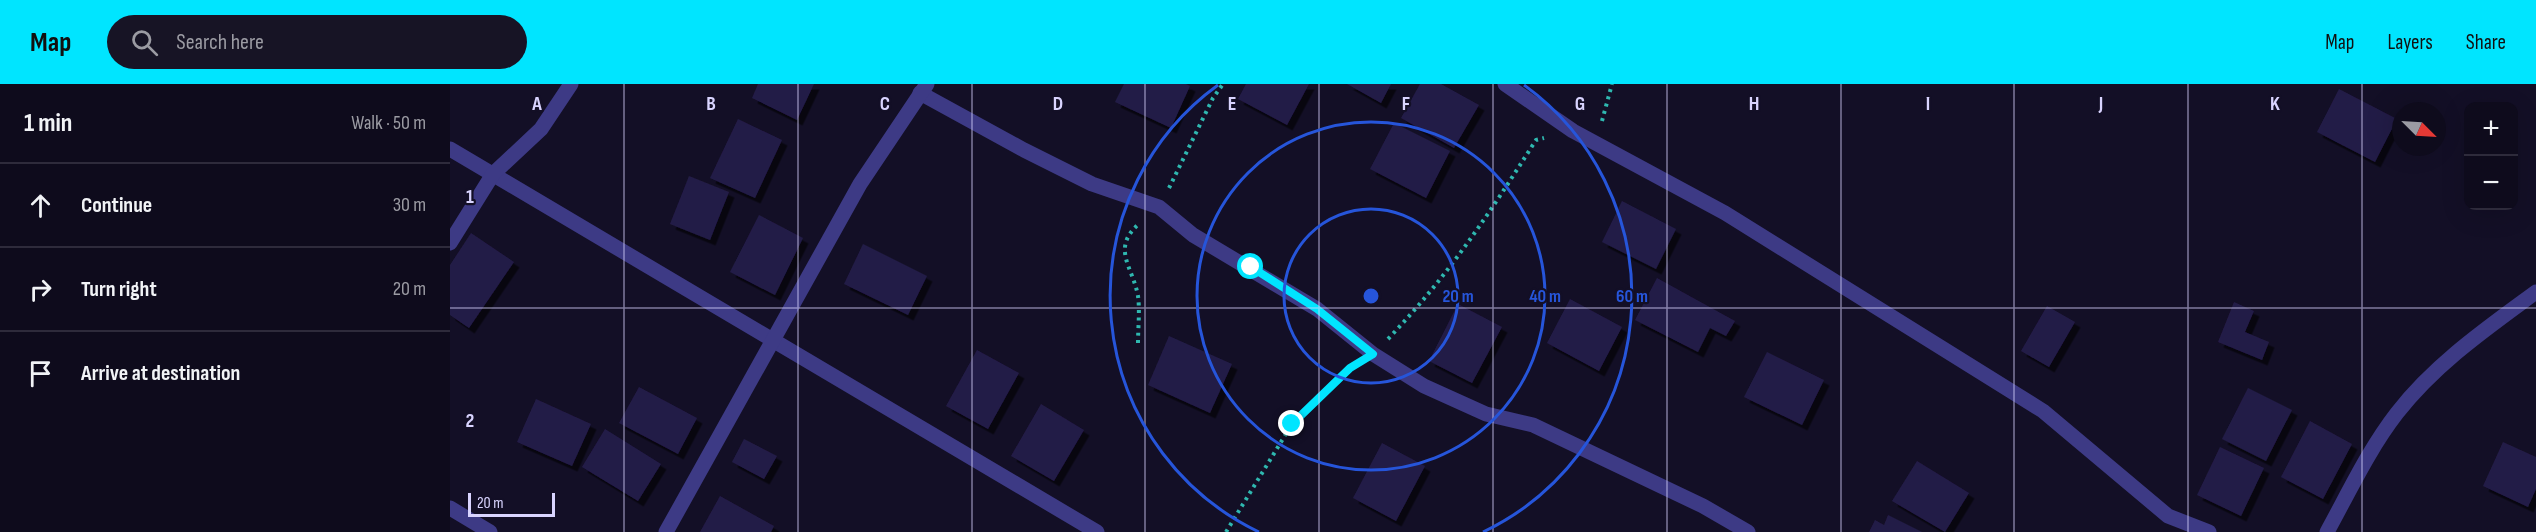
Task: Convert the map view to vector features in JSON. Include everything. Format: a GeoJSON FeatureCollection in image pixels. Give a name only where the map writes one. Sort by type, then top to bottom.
{"type":"FeatureCollection","features":[{"type":"Feature","properties":{"kind":"street"},"geometry":{"type":"LineString","coordinates":[[450,243],[493,174],[541,129],[571,84]]}},
{"type":"Feature","properties":{"kind":"street"},"geometry":{"type":"LineString","coordinates":[[1505,84],[1573,131],[1725,213],[2043,411],[2168,516],[2209,532]]}},
{"type":"Feature","properties":{"kind":"street"},"geometry":{"type":"LineString","coordinates":[[666,532],[860,184],[923,88],[1024,150],[1092,184],[1159,207],[1193,235],[1317,309],[1373,354],[1424,386],[1486,414],[1533,425],[1703,506],[1748,532]]}},
{"type":"Feature","properties":{"kind":"street"},"geometry":{"type":"LineString","coordinates":[[450,149],[1097,532]]}},
{"type":"Feature","properties":{"kind":"street"},"geometry":{"type":"LineString","coordinates":[[2327,532],[2360,470],[2397,413],[2436,369],[2536,292]]}},
{"type":"Feature","properties":{"kind":"street"},"geometry":{"type":"LineString","coordinates":[[450,508],[487,531]]}},
{"type":"Feature","properties":{"kind":"path"},"geometry":{"type":"LineString","coordinates":[[1226,532],[1292,424],[1350,368],[1373,354],[1431,294],[1467,247],[1536,140],[1601,123],[1612,84]]}},
{"type":"Feature","properties":{"kind":"building"},"geometry":{"type":"Polygon","coordinates":[[[758,84],[814,84],[797,120],[752,98],[758,84]]]}},
{"type":"Feature","properties":{"kind":"building"},"geometry":{"type":"Polygon","coordinates":[[[1124,84],[1186,84],[1190,86],[1171,128],[1115,102],[1124,84]]]}},
{"type":"Feature","properties":{"kind":"building"},"geometry":{"type":"Polygon","coordinates":[[[1246,84],[1309,84],[1287,125],[1238,99],[1246,84]]]}},
{"type":"Feature","properties":{"kind":"building"},"geometry":{"type":"Polygon","coordinates":[[[1347,84],[1391,84],[1381,103],[1347,84]]]}},
{"type":"Feature","properties":{"kind":"building"},"geometry":{"type":"Polygon","coordinates":[[[1420,84],[1441,84],[1479,105],[1454,148],[1401,118],[1420,84]]]}},
{"type":"Feature","properties":{"kind":"building"},"geometry":{"type":"Polygon","coordinates":[[[2339,89],[2392,116],[2392,129],[2375,162],[2317,132],[2339,89]]]}},
{"type":"Feature","properties":{"kind":"building"},"geometry":{"type":"Polygon","coordinates":[[[738,119],[782,140],[755,198],[710,178],[738,119]]]}},
{"type":"Feature","properties":{"kind":"building"},"geometry":{"type":"Polygon","coordinates":[[[1394,123],[1450,151],[1426,198],[1370,169],[1394,123]]]}},
{"type":"Feature","properties":{"kind":"building"},"geometry":{"type":"Polygon","coordinates":[[[689,176],[729,192],[710,240],[670,224],[689,176]]]}},
{"type":"Feature","properties":{"kind":"building"},"geometry":{"type":"Polygon","coordinates":[[[1622,201],[1676,229],[1656,269],[1602,242],[1622,201]]]}},
{"type":"Feature","properties":{"kind":"building"},"geometry":{"type":"Polygon","coordinates":[[[759,215],[803,238],[775,295],[730,272],[759,215]]]}},
{"type":"Feature","properties":{"kind":"building"},"geometry":{"type":"Polygon","coordinates":[[[471,233],[514,262],[469,328],[450,315],[450,265],[471,233]]]}},
{"type":"Feature","properties":{"kind":"building"},"geometry":{"type":"Polygon","coordinates":[[[863,244],[927,276],[908,315],[844,284],[863,244]]]}},
{"type":"Feature","properties":{"kind":"building"},"geometry":{"type":"Polygon","coordinates":[[[1657,278],[1735,321],[1726,336],[1710,328],[1698,352],[1635,320],[1657,278]]]}},
{"type":"Feature","properties":{"kind":"building"},"geometry":{"type":"Polygon","coordinates":[[[1570,299],[1622,327],[1599,371],[1547,343],[1570,299]]]}},
{"type":"Feature","properties":{"kind":"building"},"geometry":{"type":"Polygon","coordinates":[[[2234,302],[2254,311],[2245,332],[2269,342],[2262,360],[2218,342],[2234,302]]]}},
{"type":"Feature","properties":{"kind":"building"},"geometry":{"type":"Polygon","coordinates":[[[1458,304],[1502,327],[1472,383],[1429,361],[1458,304]]]}},
{"type":"Feature","properties":{"kind":"building"},"geometry":{"type":"Polygon","coordinates":[[[2047,306],[2075,322],[2049,367],[2021,351],[2047,306]]]}},
{"type":"Feature","properties":{"kind":"building"},"geometry":{"type":"Polygon","coordinates":[[[1169,336],[1232,364],[1210,413],[1148,385],[1169,336]]]}},
{"type":"Feature","properties":{"kind":"building"},"geometry":{"type":"Polygon","coordinates":[[[977,350],[1019,373],[988,429],[946,406],[977,350]]]}},
{"type":"Feature","properties":{"kind":"building"},"geometry":{"type":"Polygon","coordinates":[[[1767,352],[1824,380],[1802,425],[1744,397],[1767,352]]]}},
{"type":"Feature","properties":{"kind":"building"},"geometry":{"type":"Polygon","coordinates":[[[639,387],[697,418],[678,454],[619,423],[639,387]]]}},
{"type":"Feature","properties":{"kind":"building"},"geometry":{"type":"Polygon","coordinates":[[[2248,388],[2292,410],[2266,461],[2222,439],[2248,388]]]}},
{"type":"Feature","properties":{"kind":"building"},"geometry":{"type":"Polygon","coordinates":[[[536,399],[591,424],[572,466],[517,442],[536,399]]]}},
{"type":"Feature","properties":{"kind":"building"},"geometry":{"type":"Polygon","coordinates":[[[1041,404],[1084,430],[1054,481],[1011,456],[1041,404]]]}},
{"type":"Feature","properties":{"kind":"building"},"geometry":{"type":"Polygon","coordinates":[[[2310,421],[2352,444],[2323,499],[2281,477],[2310,421]]]}},
{"type":"Feature","properties":{"kind":"building"},"geometry":{"type":"Polygon","coordinates":[[[605,429],[661,464],[638,501],[582,467],[605,429]]]}},
{"type":"Feature","properties":{"kind":"building"},"geometry":{"type":"Polygon","coordinates":[[[744,439],[777,456],[764,479],[732,462],[744,439]]]}},
{"type":"Feature","properties":{"kind":"building"},"geometry":{"type":"Polygon","coordinates":[[[2503,442],[2536,457],[2536,489],[2528,507],[2483,486],[2503,442]]]}},
{"type":"Feature","properties":{"kind":"building"},"geometry":{"type":"Polygon","coordinates":[[[1382,443],[1425,466],[1396,521],[1353,498],[1382,443]]]}},
{"type":"Feature","properties":{"kind":"building"},"geometry":{"type":"Polygon","coordinates":[[[2220,447],[2264,468],[2241,516],[2197,495],[2220,447]]]}},
{"type":"Feature","properties":{"kind":"building"},"geometry":{"type":"Polygon","coordinates":[[[1917,461],[1969,493],[1945,532],[1892,501],[1917,461]]]}},
{"type":"Feature","properties":{"kind":"building"},"geometry":{"type":"Polygon","coordinates":[[[720,496],[774,526],[771,532],[700,532],[720,496]]]}},
{"type":"Feature","properties":{"kind":"building"},"geometry":{"type":"Polygon","coordinates":[[[1888,515],[1922,532],[1869,532],[1875,520],[1884,525],[1888,515]]]}},
{"type":"Feature","properties":{"kind":"route"},"geometry":{"type":"LineString","coordinates":[[1251,267],[1317,309],[1373,354],[1350,368],[1292,424]]}}]}
